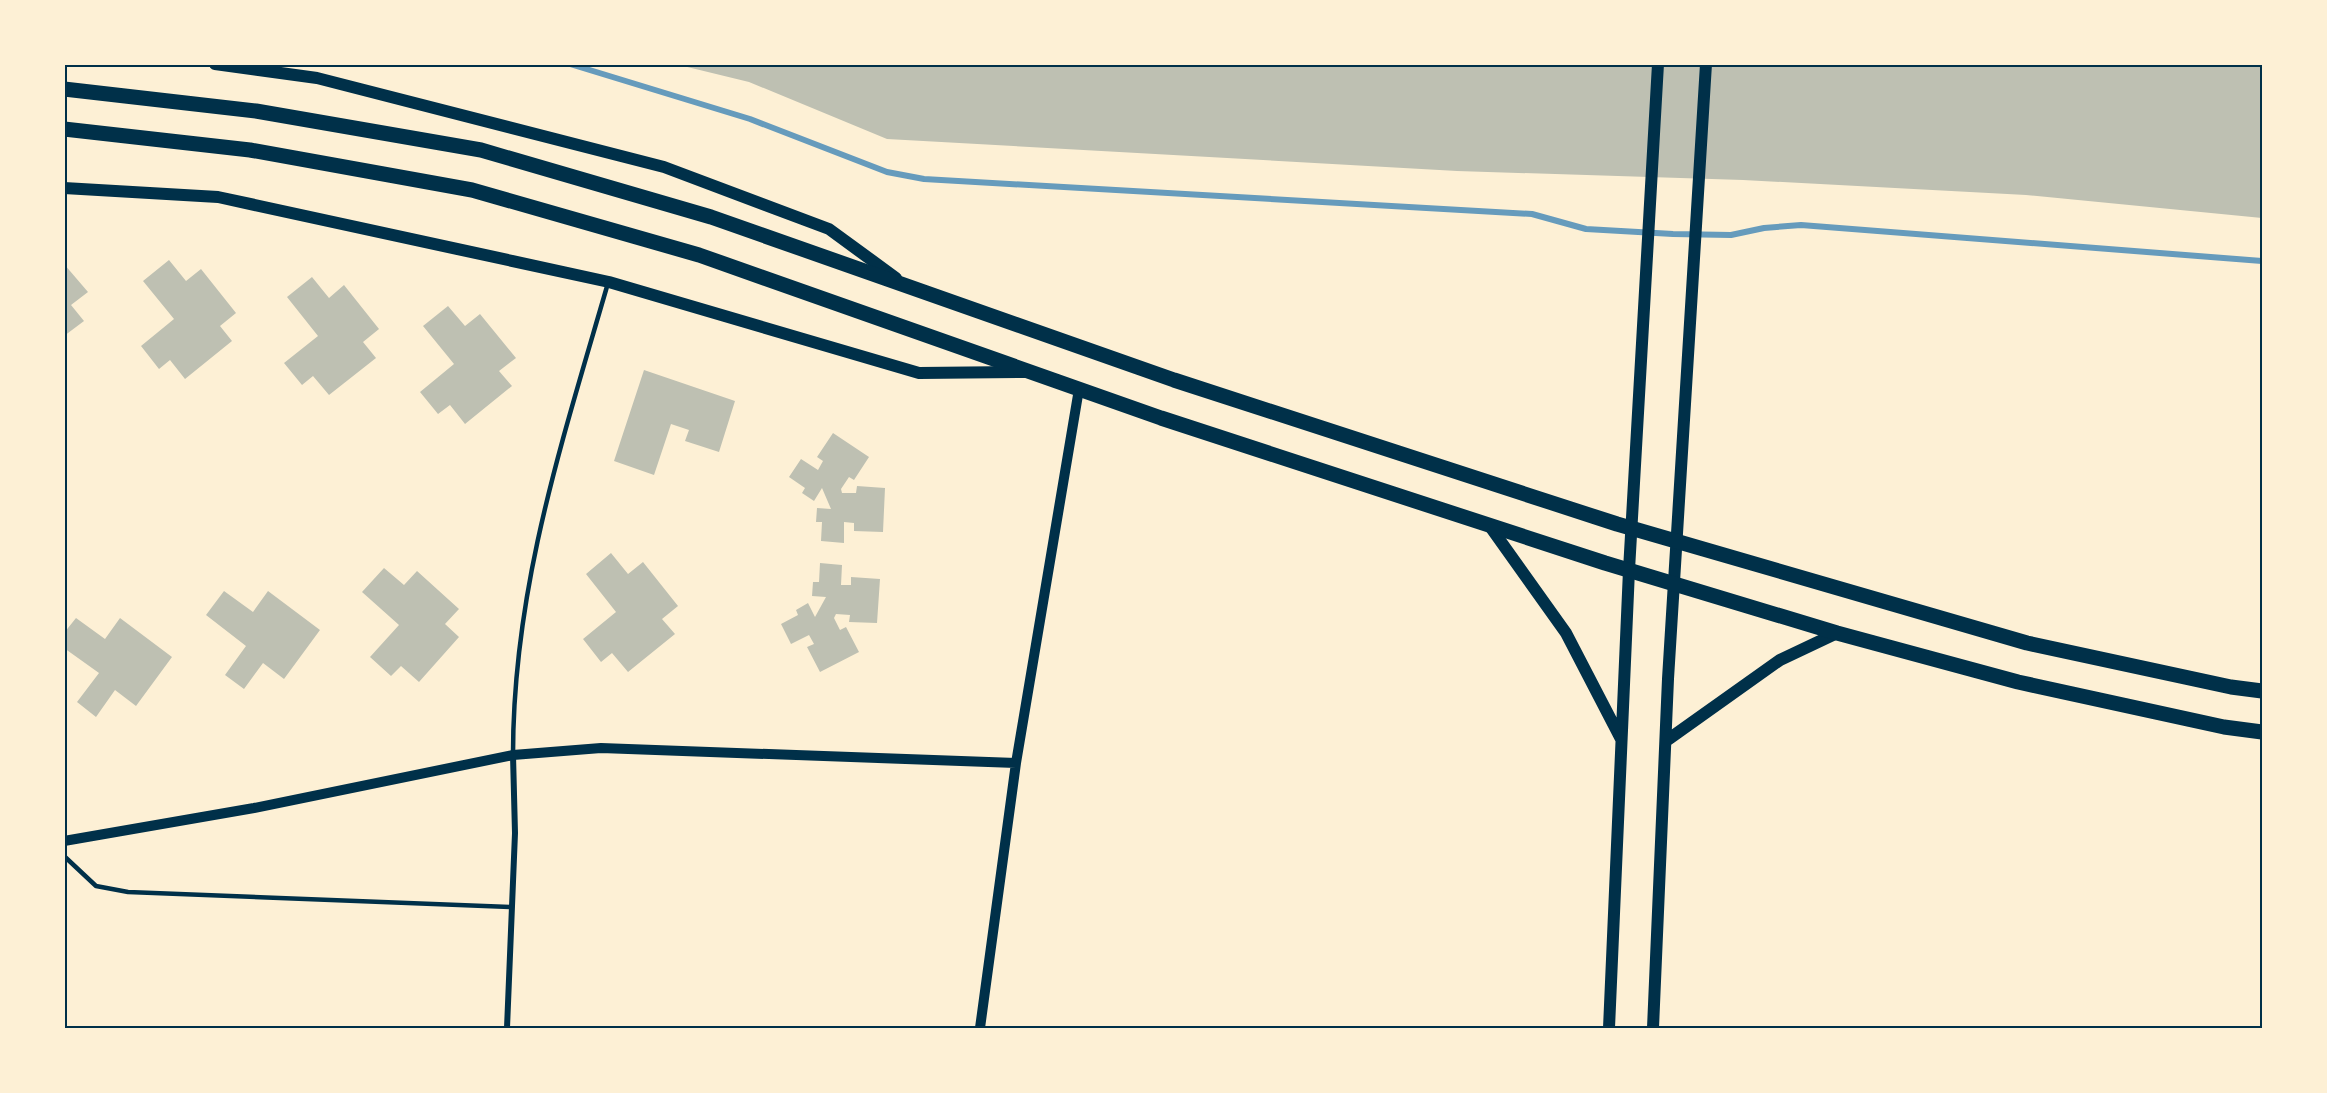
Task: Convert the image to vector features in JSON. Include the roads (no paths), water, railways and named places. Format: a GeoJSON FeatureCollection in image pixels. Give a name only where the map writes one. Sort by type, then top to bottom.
{"type":"FeatureCollection","features":[{"type":"Feature","properties":{"kind":"main road"},"geometry":{"type":"LineString","coordinates":[[215,64],[317,78],[664,167],[829,229],[904,285]]}},
{"type":"Feature","properties":{"kind":"main road"},"geometry":{"type":"LineString","coordinates":[[1609,1029],[1629,570],[1658,64]]}},
{"type":"Feature","properties":{"kind":"main road"},"geometry":{"type":"LineString","coordinates":[[1653,1029],[1666,741],[1706,64]]}},
{"type":"Feature","properties":{"kind":"main road"},"geometry":{"type":"LineString","coordinates":[[64,89],[256,111],[481,150],[711,217],[1174,380],[1632,529],[2027,643],[2231,687],[2262,691]]}},
{"type":"Feature","properties":{"kind":"main road"},"geometry":{"type":"LineString","coordinates":[[64,129],[250,150],[472,190],[699,255],[1079,389],[1489,525],[1837,633],[2018,682],[2224,727],[2262,732]]}},
{"type":"Feature","properties":{"kind":"main road"},"geometry":{"type":"LineString","coordinates":[[64,188],[218,197],[609,282],[919,373],[1032,372]]}},
{"type":"Feature","properties":{"kind":"main road"},"geometry":{"type":"LineString","coordinates":[[1489,525],[1566,633],[1622,740]]}},
{"type":"Feature","properties":{"kind":"main road"},"geometry":{"type":"LineString","coordinates":[[1666,741],[1780,660],[1837,633]]}},
{"type":"Feature","properties":{"kind":"street"},"geometry":{"type":"LineString","coordinates":[[980,1029],[1016,764],[1079,389]]}},
{"type":"Feature","properties":{"kind":"street"},"geometry":{"type":"LineString","coordinates":[[64,842],[254,808],[513,755],[601,748],[1016,764]]}},
{"type":"Feature","properties":{"kind":"street"},"geometry":{"type":"LineString","coordinates":[[507,1029],[515,833],[513,755]]}},
{"type":"Feature","properties":{"kind":"lane"},"geometry":{"type":"LineString","coordinates":[[513,755],[513,695],[520,626],[546,498],[609,282]]}},
{"type":"Feature","properties":{"kind":"lane"},"geometry":{"type":"LineString","coordinates":[[64,856],[96,886],[128,892],[512,908]]}},
{"type":"Feature","properties":{"kind":"waterway"},"geometry":{"type":"LineString","coordinates":[[570,64],[750,119],[887,172],[924,179],[1532,214],[1586,229],[1731,235],[1764,228],[1801,225],[2262,261]]}}]}
